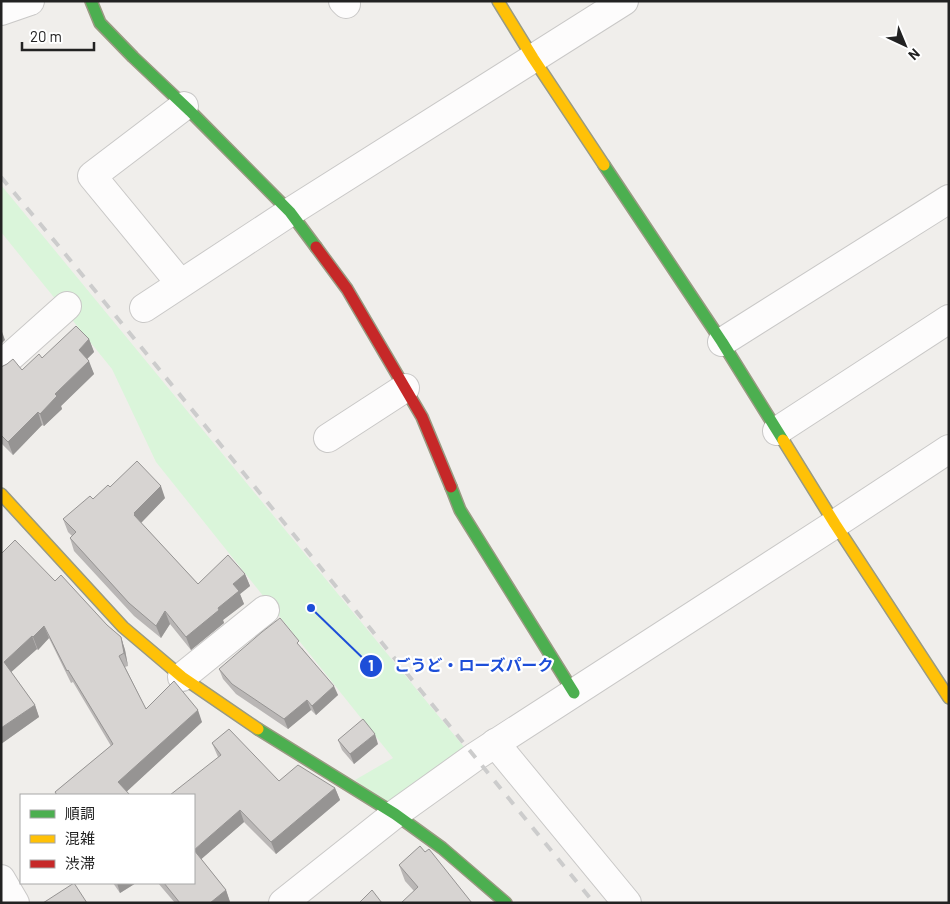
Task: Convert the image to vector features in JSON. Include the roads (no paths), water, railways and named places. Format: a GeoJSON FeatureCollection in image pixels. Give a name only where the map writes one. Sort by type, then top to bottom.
{"type":"FeatureCollection","features":[{"type":"Feature","properties":{"kind":"street"},"geometry":{"type":"LineString","coordinates":[[91,1],[100,23],[132,57],[290,212],[347,289],[422,417],[460,510],[574,693]]}},
{"type":"Feature","properties":{"kind":"street"},"geometry":{"type":"LineString","coordinates":[[498,1],[722,342],[835,524],[949,698]]}},
{"type":"Feature","properties":{"kind":"street"},"geometry":{"type":"LineString","coordinates":[[144,308],[290,212],[624,1]]}},
{"type":"Feature","properties":{"kind":"street"},"geometry":{"type":"LineString","coordinates":[[180,283],[92,176],[184,106]]}},
{"type":"Feature","properties":{"kind":"street"},"geometry":{"type":"LineString","coordinates":[[722,342],[949,199]]}},
{"type":"Feature","properties":{"kind":"street"},"geometry":{"type":"LineString","coordinates":[[1,365],[67,306]]}},
{"type":"Feature","properties":{"kind":"street"},"geometry":{"type":"LineString","coordinates":[[777,431],[949,319]]}},
{"type":"Feature","properties":{"kind":"street"},"geometry":{"type":"LineString","coordinates":[[328,438],[405,388]]}},
{"type":"Feature","properties":{"kind":"street"},"geometry":{"type":"LineString","coordinates":[[283,903],[395,814],[495,743],[835,524],[949,448]]}},
{"type":"Feature","properties":{"kind":"street"},"geometry":{"type":"LineString","coordinates":[[1,494],[123,627],[182,677],[265,733],[395,814],[442,848],[506,903]]}},
{"type":"Feature","properties":{"kind":"street"},"geometry":{"type":"LineString","coordinates":[[182,677],[266,610]]}},
{"type":"Feature","properties":{"kind":"street"},"geometry":{"type":"LineString","coordinates":[[495,743],[627,903]]}},
{"type":"Feature","properties":{"kind":"street"},"geometry":{"type":"LineString","coordinates":[[1,879],[16,903]]}},
{"type":"Feature","properties":{"kind":"railway"},"geometry":{"type":"LineString","coordinates":[[1,177],[594,903]]}},
{"type":"Feature","properties":{"kind":"place","name":"ごうど・ローズパーク"},"geometry":{"type":"Point","coordinates":[311,608]}}]}
